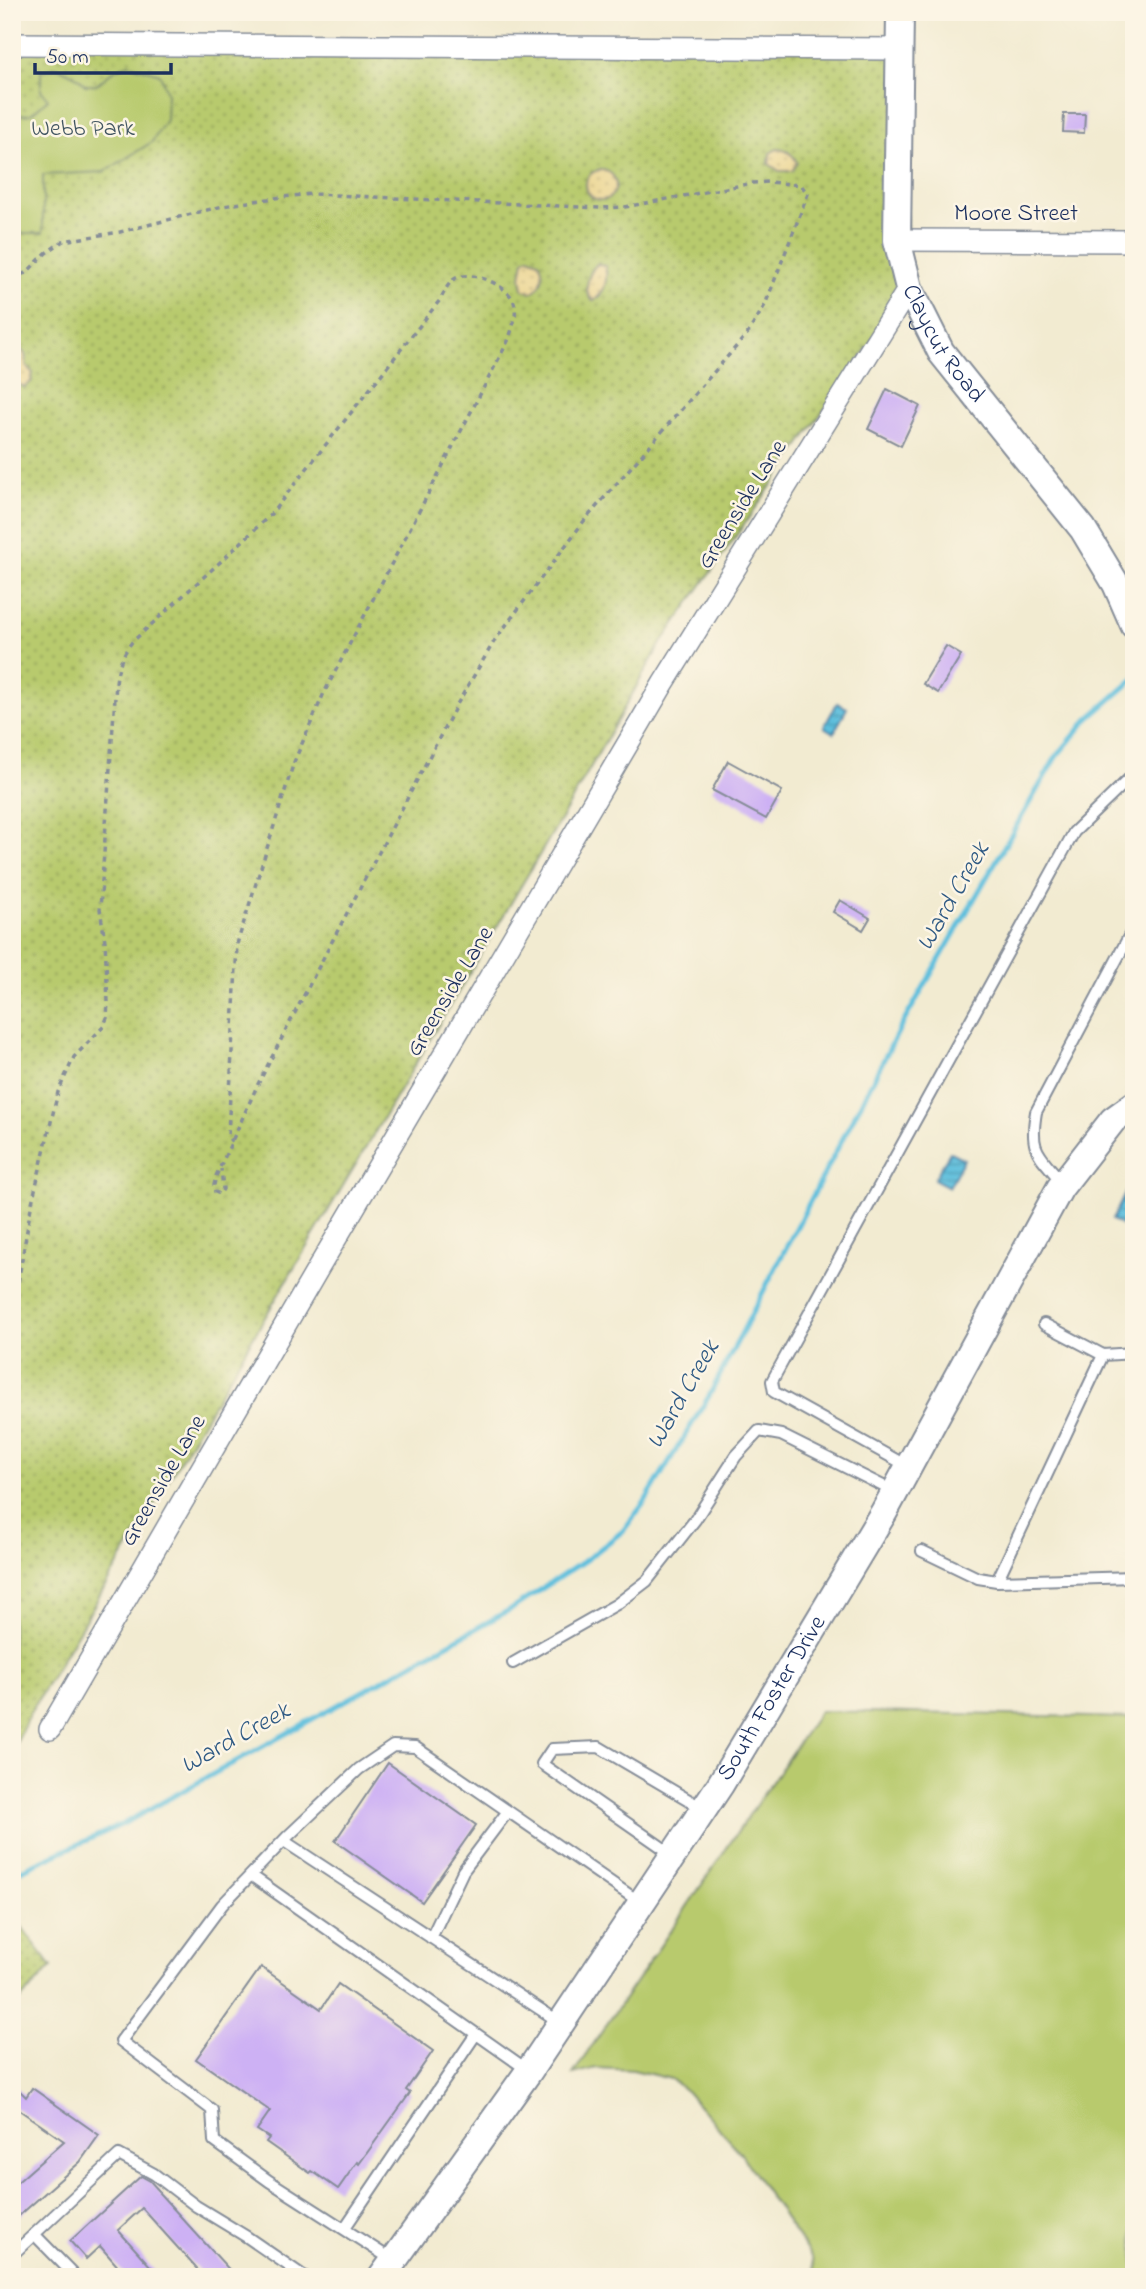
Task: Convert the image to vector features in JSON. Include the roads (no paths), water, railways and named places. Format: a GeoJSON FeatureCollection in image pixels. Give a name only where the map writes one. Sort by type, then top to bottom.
{"type":"FeatureCollection","features":[{"type":"Feature","properties":{"kind":"street","name":"Claycut Road"},"geometry":{"type":"LineString","coordinates":[[900,12],[897,240],[909,288],[941,352],[1083,529],[1116,584],[1134,625]]}},
{"type":"Feature","properties":{"kind":"street"},"geometry":{"type":"LineString","coordinates":[[12,44],[900,49]]}},
{"type":"Feature","properties":{"kind":"street","name":"Moore Street"},"geometry":{"type":"LineString","coordinates":[[897,240],[1134,242]]}},
{"type":"Feature","properties":{"kind":"street","name":"Greenside Lane"},"geometry":{"type":"LineString","coordinates":[[50,1728],[656,696],[909,288]]}},
{"type":"Feature","properties":{"kind":"street","name":"South Foster Drive"},"geometry":{"type":"LineString","coordinates":[[388,2269],[529,2071],[704,1809],[895,1492],[1063,1184],[1113,1120],[1134,1105]]}},
{"type":"Feature","properties":{"kind":"lane"},"geometry":{"type":"LineString","coordinates":[[909,1467],[774,1392],[772,1381],[1074,832],[1134,774]]}},
{"type":"Feature","properties":{"kind":"lane"},"geometry":{"type":"LineString","coordinates":[[1063,1184],[1035,1149],[1032,1134],[1036,1112],[1134,927]]}},
{"type":"Feature","properties":{"kind":"lane"},"geometry":{"type":"LineString","coordinates":[[1044,1324],[1104,1355],[1134,1353]]}},
{"type":"Feature","properties":{"kind":"lane"},"geometry":{"type":"LineString","coordinates":[[997,1581],[1104,1355]]}},
{"type":"Feature","properties":{"kind":"lane"},"geometry":{"type":"LineString","coordinates":[[513,1664],[617,1604],[647,1581],[695,1520],[736,1456],[759,1432],[781,1435],[895,1492]]}},
{"type":"Feature","properties":{"kind":"lane"},"geometry":{"type":"LineString","coordinates":[[922,1551],[978,1578],[997,1581],[1134,1577]]}},
{"type":"Feature","properties":{"kind":"lane"},"geometry":{"type":"LineString","coordinates":[[388,2269],[344,2229],[269,2181],[214,2141],[212,2110],[121,2041],[222,1905],[359,1769],[393,1746],[415,1746],[641,1903]]}},
{"type":"Feature","properties":{"kind":"lane"},"geometry":{"type":"LineString","coordinates":[[673,1855],[542,1764],[552,1749],[599,1747],[704,1809]]}},
{"type":"Feature","properties":{"kind":"lane"},"geometry":{"type":"LineString","coordinates":[[431,1938],[463,1871],[508,1811]]}},
{"type":"Feature","properties":{"kind":"lane"},"geometry":{"type":"LineString","coordinates":[[284,1841],[561,2023]]}},
{"type":"Feature","properties":{"kind":"lane"},"geometry":{"type":"LineString","coordinates":[[251,1876],[529,2071]]}},
{"type":"Feature","properties":{"kind":"lane"},"geometry":{"type":"LineString","coordinates":[[344,2229],[475,2034]]}},
{"type":"Feature","properties":{"kind":"lane"},"geometry":{"type":"LineString","coordinates":[[12,2255],[119,2155],[154,2174],[196,2206],[305,2277]]}},
{"type":"Feature","properties":{"kind":"lane"},"geometry":{"type":"LineString","coordinates":[[34,2234],[76,2277]]}},
{"type":"Feature","properties":{"kind":"water"},"geometry":{"type":"Polygon","coordinates":[[[837,703],[847,708],[834,733],[824,727],[837,703]]]}},
{"type":"Feature","properties":{"kind":"water"},"geometry":{"type":"Polygon","coordinates":[[[950,1152],[964,1159],[949,1187],[934,1179],[950,1152]]]}},
{"type":"Feature","properties":{"kind":"water"},"geometry":{"type":"Polygon","coordinates":[[[1127,1190],[1134,1191],[1134,1227],[1126,1227],[1112,1220],[1127,1190]]]}},
{"type":"Feature","properties":{"kind":"waterway","name":"Ward Creek"},"geometry":{"type":"LineString","coordinates":[[12,1874],[123,1824],[513,1608],[587,1559],[623,1531],[644,1503],[709,1396],[899,1030],[1056,757],[1087,720],[1134,679]]}},
{"type":"Feature","properties":{"kind":"park label","name":"Webb Park"},"geometry":{"type":"Point","coordinates":[83,129]}}]}
